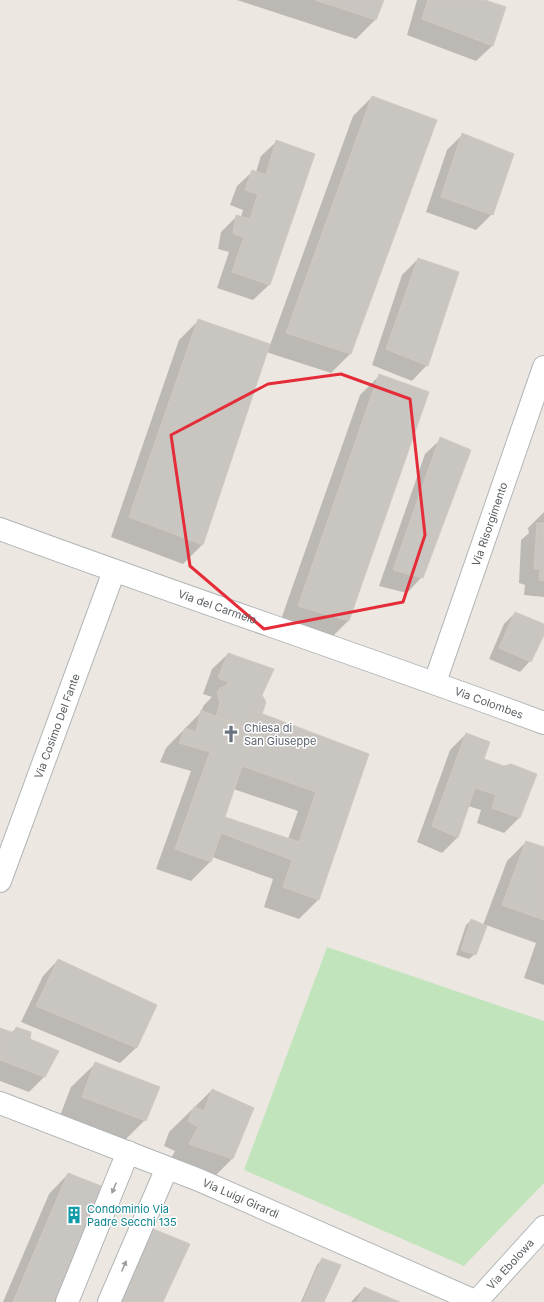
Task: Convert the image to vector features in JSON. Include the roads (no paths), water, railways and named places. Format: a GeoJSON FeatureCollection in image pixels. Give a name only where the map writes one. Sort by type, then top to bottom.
{"type":"FeatureCollection","features":[{"type":"Feature","properties":{"kind":"street","name":"Via Risorgimento"},"geometry":{"type":"LineString","coordinates":[[435,682],[544,367]]}},
{"type":"Feature","properties":{"kind":"street","name":"Via del Carmelo"},"geometry":{"type":"LineString","coordinates":[[0,529],[114,571],[435,682]]}},
{"type":"Feature","properties":{"kind":"street","name":"Via Cosimo Del Fante"},"geometry":{"type":"LineString","coordinates":[[0,881],[114,571]]}},
{"type":"Feature","properties":{"kind":"street","name":"Via Colombes"},"geometry":{"type":"LineString","coordinates":[[435,682],[544,723]]}},
{"type":"Feature","properties":{"kind":"street","name":"Via Luigi Girardi"},"geometry":{"type":"LineString","coordinates":[[0,1103],[128,1152],[236,1196],[476,1302]]}},
{"type":"Feature","properties":{"kind":"street"},"geometry":{"type":"LineString","coordinates":[[67,1302],[128,1152]]}},
{"type":"Feature","properties":{"kind":"street"},"geometry":{"type":"LineString","coordinates":[[109,1302],[167,1168]]}},
{"type":"Feature","properties":{"kind":"street","name":"Via Ebolowa"},"geometry":{"type":"LineString","coordinates":[[476,1302],[544,1227]]}},
{"type":"Feature","properties":{"kind":"place","name":"Chiesa di San Giuseppe"},"geometry":{"type":"Point","coordinates":[231,734]}},
{"type":"Feature","properties":{"kind":"place","name":"Condominio Via Padre Secchi 135"},"geometry":{"type":"Point","coordinates":[74,1215]}}]}
